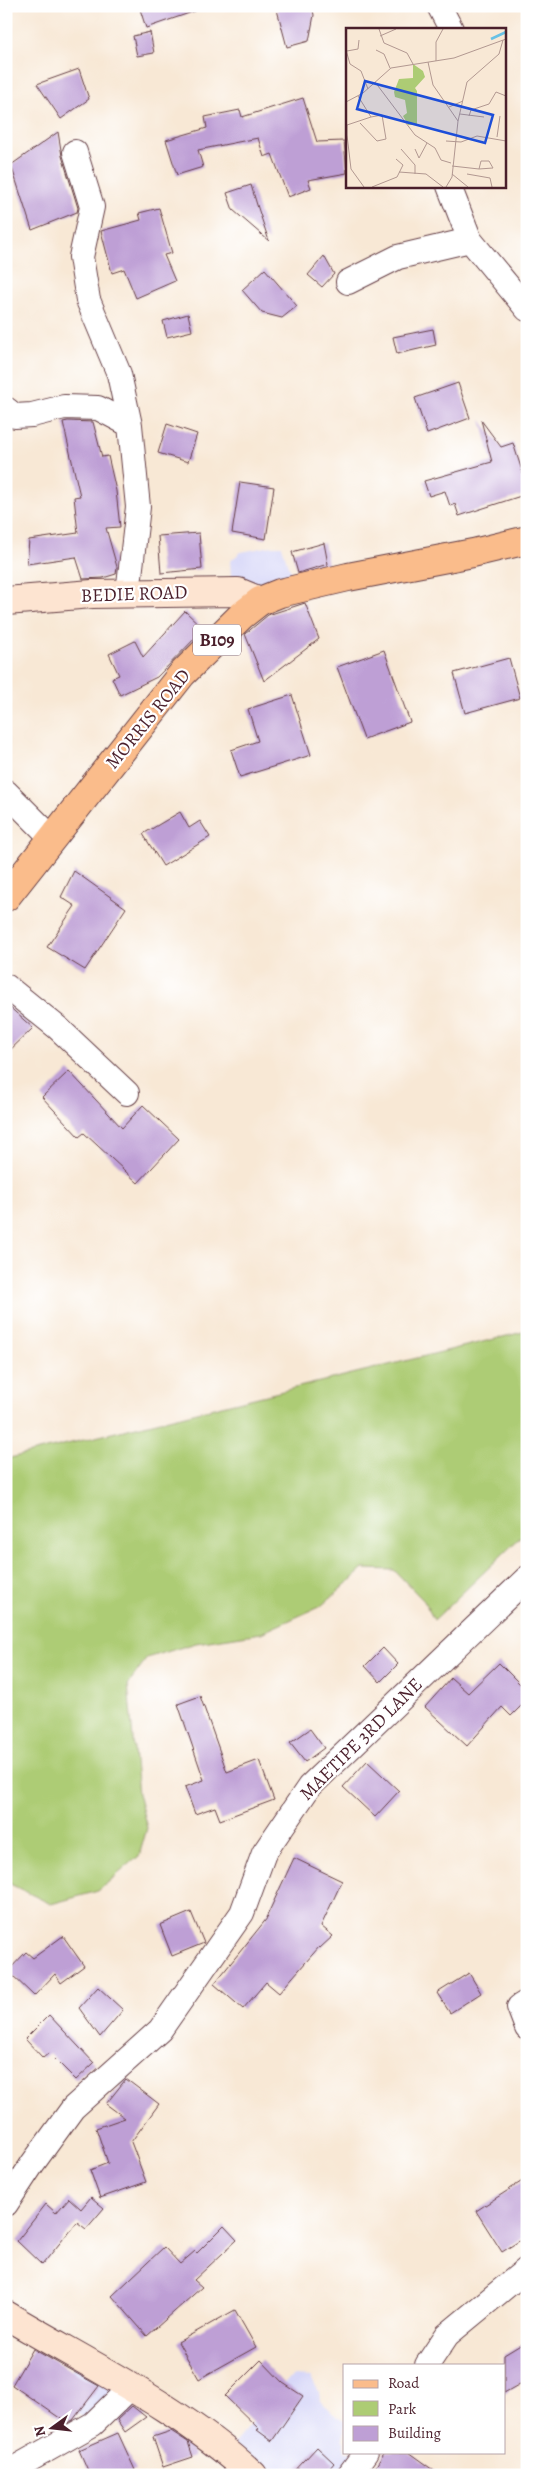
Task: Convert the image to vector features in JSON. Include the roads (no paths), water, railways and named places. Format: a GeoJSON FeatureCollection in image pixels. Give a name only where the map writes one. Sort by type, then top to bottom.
{"type":"FeatureCollection","features":[{"type":"Feature","properties":{"kind":"main road","name":"MORRIS ROAD"},"geometry":{"type":"LineString","coordinates":[[6,896],[182,674],[241,616],[260,601],[280,593],[348,576],[473,553],[527,540]]}},
{"type":"Feature","properties":{"kind":"main road","name":"BEDIE ROAD"},"geometry":{"type":"LineString","coordinates":[[6,601],[128,593],[238,592],[260,601]]}},
{"type":"Feature","properties":{"kind":"main road"},"geometry":{"type":"LineString","coordinates":[[6,2315],[130,2388],[228,2451],[253,2475]]}},
{"type":"Feature","properties":{"kind":"street"},"geometry":{"type":"LineString","coordinates":[[439,6],[450,28]]}},
{"type":"Feature","properties":{"kind":"street"},"geometry":{"type":"LineString","coordinates":[[75,152],[92,207],[81,257],[88,300],[119,374],[130,425],[138,507],[128,593]]}},
{"type":"Feature","properties":{"kind":"street"},"geometry":{"type":"LineString","coordinates":[[450,188],[470,240],[527,309]]}},
{"type":"Feature","properties":{"kind":"street"},"geometry":{"type":"LineString","coordinates":[[348,282],[398,257],[470,240]]}},
{"type":"Feature","properties":{"kind":"street"},"geometry":{"type":"LineString","coordinates":[[6,409],[14,416],[32,415],[64,407],[98,408],[130,425]]}},
{"type":"Feature","properties":{"kind":"street"},"geometry":{"type":"LineString","coordinates":[[6,792],[52,838]]}},
{"type":"Feature","properties":{"kind":"street"},"geometry":{"type":"LineString","coordinates":[[6,986],[58,1028],[127,1093]]}},
{"type":"Feature","properties":{"kind":"street","name":"MAETIPE 3RD LANE"},"geometry":{"type":"LineString","coordinates":[[6,2204],[73,2108],[160,2030],[242,1914],[264,1853],[309,1787],[527,1578]]}},
{"type":"Feature","properties":{"kind":"street"},"geometry":{"type":"LineString","coordinates":[[527,2002],[519,2007],[527,2028]]}},
{"type":"Feature","properties":{"kind":"street"},"geometry":{"type":"LineString","coordinates":[[428,2364],[447,2335],[527,2269]]}},
{"type":"Feature","properties":{"kind":"street"},"geometry":{"type":"LineString","coordinates":[[6,2474],[93,2424],[130,2388]]}},
{"type":"Feature","properties":{"kind":"street"},"geometry":{"type":"LineString","coordinates":[[349,2475],[365,2454]]}}]}
